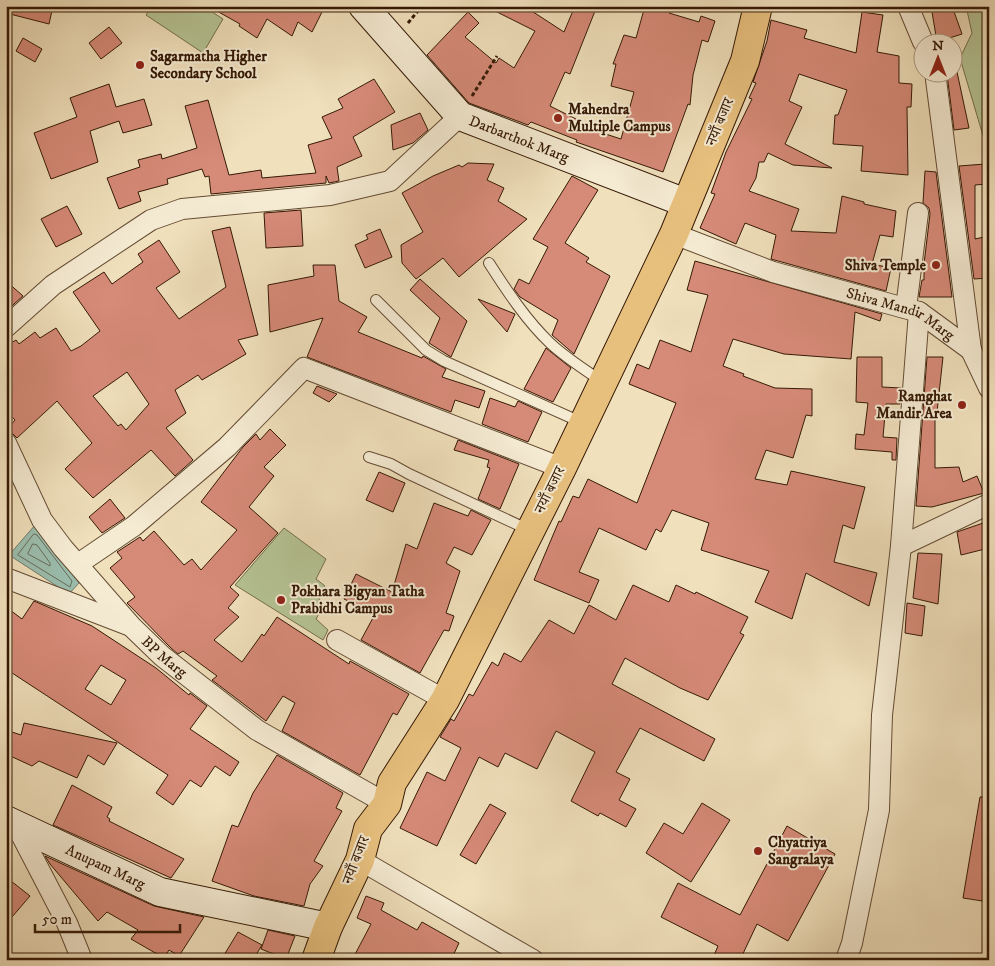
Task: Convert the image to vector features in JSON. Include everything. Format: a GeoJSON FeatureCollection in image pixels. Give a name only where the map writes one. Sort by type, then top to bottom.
{"type":"FeatureCollection","features":[{"type":"Feature","properties":{"kind":"main road","name":"Darbarthok Marg"},"geometry":{"type":"LineString","coordinates":[[363,6],[460,116],[686,203]]}},
{"type":"Feature","properties":{"kind":"main road","name":"नयाँ बजार"},"geometry":{"type":"LineString","coordinates":[[316,960],[328,927],[360,860],[368,829],[387,804],[392,783],[445,700],[562,468],[674,234],[745,61],[758,6]]}},
{"type":"Feature","properties":{"kind":"main road","name":"Anupam Marg"},"geometry":{"type":"LineString","coordinates":[[11,822],[160,892],[328,927]]}},
{"type":"Feature","properties":{"kind":"street"},"geometry":{"type":"LineString","coordinates":[[908,6],[920,32]]}},
{"type":"Feature","properties":{"kind":"street","name":"Shiva Mandir Marg"},"geometry":{"type":"LineString","coordinates":[[937,82],[971,350]]}},
{"type":"Feature","properties":{"kind":"street"},"geometry":{"type":"LineString","coordinates":[[6,327],[53,285],[151,220],[182,209],[330,195],[390,181],[460,116]]}},
{"type":"Feature","properties":{"kind":"street"},"geometry":{"type":"LineString","coordinates":[[846,960],[852,943],[878,810],[882,715],[901,546],[918,213]]}},
{"type":"Feature","properties":{"kind":"street","name":"Shiva Mandir Marg"},"geometry":{"type":"LineString","coordinates":[[674,234],[773,272],[912,310],[971,350]]}},
{"type":"Feature","properties":{"kind":"street"},"geometry":{"type":"LineString","coordinates":[[971,350],[989,388]]}},
{"type":"Feature","properties":{"kind":"street"},"geometry":{"type":"LineString","coordinates":[[78,564],[134,526],[227,447],[304,368],[562,468]]}},
{"type":"Feature","properties":{"kind":"street","name":"BP Marg"},"geometry":{"type":"LineString","coordinates":[[6,443],[42,520],[132,627],[162,656],[257,730],[387,804]]}},
{"type":"Feature","properties":{"kind":"street"},"geometry":{"type":"LineString","coordinates":[[901,546],[989,504]]}},
{"type":"Feature","properties":{"kind":"street"},"geometry":{"type":"LineString","coordinates":[[6,578],[132,627]]}},
{"type":"Feature","properties":{"kind":"street"},"geometry":{"type":"LineString","coordinates":[[337,640],[445,700]]}},
{"type":"Feature","properties":{"kind":"street"},"geometry":{"type":"LineString","coordinates":[[11,822],[68,924],[82,960]]}},
{"type":"Feature","properties":{"kind":"street"},"geometry":{"type":"LineString","coordinates":[[360,860],[532,960]]}},
{"type":"Feature","properties":{"kind":"lane"},"geometry":{"type":"LineString","coordinates":[[489,263],[513,299],[549,342],[567,358],[603,382]]}},
{"type":"Feature","properties":{"kind":"lane"},"geometry":{"type":"LineString","coordinates":[[376,300],[426,350],[444,361],[583,423]]}},
{"type":"Feature","properties":{"kind":"lane"},"geometry":{"type":"LineString","coordinates":[[369,457],[391,464],[530,530]]}},
{"type":"Feature","properties":{"kind":"path"},"geometry":{"type":"LineString","coordinates":[[460,116],[497,56]]}},
{"type":"Feature","properties":{"kind":"green space"},"geometry":{"type":"Polygon","coordinates":[[[152,6],[203,6],[223,19],[203,53],[146,15],[152,6]]]}},
{"type":"Feature","properties":{"kind":"green space"},"geometry":{"type":"Polygon","coordinates":[[[966,6],[989,6],[989,156],[962,65],[962,54],[972,33],[966,6]]]}},
{"type":"Feature","properties":{"kind":"green space"},"geometry":{"type":"Polygon","coordinates":[[[284,528],[326,559],[316,579],[325,586],[317,596],[324,605],[316,619],[328,630],[323,640],[235,585],[284,528]]]}},
{"type":"Feature","properties":{"kind":"water"},"geometry":{"type":"Polygon","coordinates":[[[36,524],[79,583],[69,594],[9,555],[36,524]]]}},
{"type":"Feature","properties":{"kind":"building"},"geometry":{"type":"Polygon","coordinates":[[[6,6],[53,6],[49,24],[6,13],[6,6]]]}},
{"type":"Feature","properties":{"kind":"building"},"geometry":{"type":"Polygon","coordinates":[[[208,6],[315,6],[322,12],[312,32],[298,22],[292,36],[267,19],[257,38],[239,26],[240,24],[208,6]]]}},
{"type":"Feature","properties":{"kind":"building"},"geometry":{"type":"Polygon","coordinates":[[[485,6],[524,6],[564,32],[575,6],[597,6],[570,74],[565,72],[550,106],[582,122],[581,126],[621,139],[634,92],[611,86],[616,64],[613,64],[624,35],[636,38],[645,6],[671,6],[669,13],[699,22],[701,16],[715,21],[708,42],[702,40],[693,75],[690,105],[688,104],[663,172],[576,142],[577,140],[531,122],[528,125],[469,103],[427,55],[468,12],[479,23],[465,37],[496,63],[499,58],[514,68],[535,31],[485,6]]]}},
{"type":"Feature","properties":{"kind":"building"},"geometry":{"type":"Polygon","coordinates":[[[931,6],[952,6],[961,32],[935,32],[931,6]]]}},
{"type":"Feature","properties":{"kind":"building"},"geometry":{"type":"Polygon","coordinates":[[[862,12],[883,15],[877,52],[899,56],[899,83],[912,84],[911,107],[907,107],[908,175],[861,171],[863,146],[833,144],[835,115],[838,115],[847,90],[799,74],[789,101],[802,107],[785,144],[832,168],[793,165],[768,153],[764,162],[759,162],[756,178],[749,191],[799,209],[791,231],[836,233],[842,196],[864,202],[864,204],[896,211],[893,237],[880,235],[872,264],[891,268],[886,291],[771,259],[776,235],[745,223],[736,244],[700,228],[715,194],[711,193],[726,152],[752,99],[749,98],[756,83],[753,82],[767,41],[771,20],[807,30],[804,38],[856,53],[862,12]]]}},
{"type":"Feature","properties":{"kind":"building"},"geometry":{"type":"Polygon","coordinates":[[[109,27],[122,43],[101,59],[89,43],[109,27]]]}},
{"type":"Feature","properties":{"kind":"building"},"geometry":{"type":"Polygon","coordinates":[[[23,38],[42,49],[35,62],[16,51],[23,38]]]}},
{"type":"Feature","properties":{"kind":"building"},"geometry":{"type":"Polygon","coordinates":[[[374,79],[395,112],[353,137],[362,156],[337,167],[339,181],[329,183],[326,176],[326,183],[211,194],[209,176],[205,177],[202,169],[167,179],[168,184],[138,192],[141,201],[119,209],[107,178],[140,167],[138,160],[161,154],[162,159],[197,148],[185,106],[208,100],[229,175],[261,170],[262,178],[316,173],[308,145],[332,138],[322,117],[343,108],[338,99],[374,79]]]}},
{"type":"Feature","properties":{"kind":"building"},"geometry":{"type":"Polygon","coordinates":[[[948,82],[959,82],[969,128],[954,130],[948,82]]]}},
{"type":"Feature","properties":{"kind":"building"},"geometry":{"type":"Polygon","coordinates":[[[109,84],[116,107],[144,99],[152,125],[123,133],[119,121],[90,131],[98,162],[51,179],[34,133],[77,117],[70,98],[109,84]]]}},
{"type":"Feature","properties":{"kind":"building"},"geometry":{"type":"Polygon","coordinates":[[[420,113],[428,130],[413,143],[393,150],[391,125],[420,113]]]}},
{"type":"Feature","properties":{"kind":"building"},"geometry":{"type":"Polygon","coordinates":[[[468,163],[494,164],[487,180],[504,188],[498,201],[527,219],[459,277],[443,258],[416,279],[402,263],[401,245],[423,232],[402,193],[433,176],[459,165],[462,167],[468,163]]]}},
{"type":"Feature","properties":{"kind":"building"},"geometry":{"type":"Polygon","coordinates":[[[985,164],[987,184],[975,185],[975,239],[989,236],[989,278],[974,279],[959,166],[985,164]]]}},
{"type":"Feature","properties":{"kind":"building","name":"Shiva Temple"},"geometry":{"type":"Polygon","coordinates":[[[925,171],[936,172],[952,297],[919,297],[922,280],[924,280],[930,214],[929,208],[923,203],[925,171]]]}},
{"type":"Feature","properties":{"kind":"building"},"geometry":{"type":"Polygon","coordinates":[[[572,176],[598,190],[565,243],[589,258],[586,262],[610,276],[574,354],[552,335],[558,320],[520,297],[514,289],[519,279],[529,284],[548,247],[533,239],[572,176]]]}},
{"type":"Feature","properties":{"kind":"building"},"geometry":{"type":"Polygon","coordinates":[[[67,206],[82,234],[56,247],[41,219],[67,206]]]}},
{"type":"Feature","properties":{"kind":"building"},"geometry":{"type":"Polygon","coordinates":[[[301,210],[303,246],[266,248],[264,213],[301,210]]]}},
{"type":"Feature","properties":{"kind":"building"},"geometry":{"type":"Polygon","coordinates":[[[230,227],[258,335],[238,340],[246,354],[202,380],[198,375],[175,390],[186,413],[166,428],[193,460],[175,476],[151,450],[93,498],[65,469],[92,443],[57,401],[17,438],[12,433],[6,431],[15,420],[6,411],[6,346],[16,340],[19,344],[35,332],[40,338],[56,328],[71,351],[81,346],[100,331],[73,292],[104,272],[112,284],[143,262],[138,254],[159,240],[180,272],[156,288],[179,319],[226,287],[212,231],[230,227]],[[127,372],[93,396],[118,426],[121,424],[126,430],[149,404],[127,372]]]}},
{"type":"Feature","properties":{"kind":"building"},"geometry":{"type":"Polygon","coordinates":[[[380,229],[392,257],[365,268],[355,245],[368,239],[366,235],[380,229]]]}},
{"type":"Feature","properties":{"kind":"building"},"geometry":{"type":"Polygon","coordinates":[[[695,261],[882,314],[880,321],[855,312],[851,359],[784,354],[733,339],[723,366],[775,388],[812,389],[812,416],[806,415],[793,458],[766,450],[755,479],[787,485],[791,471],[865,487],[854,529],[843,525],[834,562],[877,573],[869,606],[806,573],[792,619],[755,602],[769,571],[701,550],[709,523],[672,510],[661,532],[656,529],[646,550],[599,528],[579,572],[599,580],[589,603],[534,580],[559,521],[561,522],[573,496],[579,498],[588,479],[637,503],[676,403],[629,384],[637,364],[649,369],[660,340],[691,352],[708,295],[687,290],[695,261]]]}},
{"type":"Feature","properties":{"kind":"building"},"geometry":{"type":"Polygon","coordinates":[[[313,265],[335,265],[339,301],[367,317],[358,332],[422,358],[423,356],[446,369],[442,377],[485,391],[479,408],[455,400],[451,412],[307,357],[323,318],[270,332],[268,285],[314,276],[313,265]]]}},
{"type":"Feature","properties":{"kind":"building"},"geometry":{"type":"Polygon","coordinates":[[[420,279],[467,321],[451,357],[429,343],[440,318],[410,290],[420,279]]]}},
{"type":"Feature","properties":{"kind":"building"},"geometry":{"type":"Polygon","coordinates":[[[6,281],[23,296],[6,311],[6,281]]]}},
{"type":"Feature","properties":{"kind":"building"},"geometry":{"type":"Polygon","coordinates":[[[478,299],[515,314],[507,332],[478,299]]]}},
{"type":"Feature","properties":{"kind":"building"},"geometry":{"type":"Polygon","coordinates":[[[546,348],[571,368],[553,402],[524,389],[546,348]]]}},
{"type":"Feature","properties":{"kind":"building"},"geometry":{"type":"Polygon","coordinates":[[[857,357],[882,357],[882,387],[901,388],[900,404],[886,404],[883,437],[897,438],[896,460],[892,460],[892,452],[855,449],[856,434],[864,435],[868,403],[856,402],[857,357]]]}},
{"type":"Feature","properties":{"kind":"building"},"geometry":{"type":"Polygon","coordinates":[[[927,357],[943,357],[937,412],[935,412],[935,468],[959,467],[963,482],[977,476],[984,493],[932,507],[916,506],[927,357]]]}},
{"type":"Feature","properties":{"kind":"building"},"geometry":{"type":"Polygon","coordinates":[[[317,386],[337,394],[329,402],[313,393],[317,386]]]}},
{"type":"Feature","properties":{"kind":"building"},"geometry":{"type":"Polygon","coordinates":[[[490,398],[515,407],[518,401],[542,412],[528,442],[482,424],[490,398]]]}},
{"type":"Feature","properties":{"kind":"building"},"geometry":{"type":"Polygon","coordinates":[[[270,429],[286,445],[264,467],[274,476],[249,507],[278,533],[230,587],[239,595],[228,608],[239,617],[214,640],[242,662],[277,617],[349,664],[350,661],[409,694],[397,715],[393,713],[360,775],[282,731],[295,703],[283,696],[266,721],[212,680],[217,676],[183,651],[178,654],[127,603],[135,597],[110,568],[122,558],[117,552],[140,537],[143,541],[154,531],[184,565],[192,559],[201,570],[237,530],[201,502],[243,447],[256,434],[260,440],[270,429]]]}},
{"type":"Feature","properties":{"kind":"building"},"geometry":{"type":"Polygon","coordinates":[[[458,440],[519,464],[500,509],[478,499],[490,468],[487,467],[489,460],[454,450],[458,440]]]}},
{"type":"Feature","properties":{"kind":"building"},"geometry":{"type":"Polygon","coordinates":[[[379,472],[405,483],[393,512],[366,500],[379,472]]]}},
{"type":"Feature","properties":{"kind":"building"},"geometry":{"type":"Polygon","coordinates":[[[110,499],[125,518],[102,533],[89,517],[110,499]]]}},
{"type":"Feature","properties":{"kind":"building"},"geometry":{"type":"Polygon","coordinates":[[[434,503],[468,516],[471,510],[491,520],[472,555],[454,547],[446,563],[460,571],[446,613],[454,616],[449,631],[444,630],[420,673],[361,640],[375,614],[344,599],[356,574],[392,592],[406,544],[417,549],[434,503]]]}},
{"type":"Feature","properties":{"kind":"building"},"geometry":{"type":"Polygon","coordinates":[[[989,521],[989,548],[961,555],[957,532],[989,521]]]}},
{"type":"Feature","properties":{"kind":"building"},"geometry":{"type":"Polygon","coordinates":[[[918,553],[942,554],[938,604],[913,598],[918,553]]]}},
{"type":"Feature","properties":{"kind":"building"},"geometry":{"type":"Polygon","coordinates":[[[633,585],[669,602],[676,585],[695,594],[696,592],[748,617],[740,633],[744,635],[708,700],[680,688],[625,658],[612,684],[715,739],[704,761],[640,728],[616,772],[630,779],[619,800],[636,809],[626,827],[600,813],[598,816],[571,801],[595,752],[556,731],[537,769],[505,753],[498,767],[479,757],[437,846],[400,828],[427,772],[445,781],[461,748],[440,737],[451,719],[454,721],[469,694],[473,696],[492,662],[498,666],[504,653],[521,662],[549,620],[574,634],[589,605],[616,620],[633,585]]]}},
{"type":"Feature","properties":{"kind":"building"},"geometry":{"type":"Polygon","coordinates":[[[34,601],[92,626],[156,668],[189,695],[190,693],[207,706],[190,729],[239,762],[230,776],[215,766],[201,787],[190,780],[173,805],[156,793],[168,775],[6,669],[6,607],[22,619],[34,601]],[[101,665],[85,689],[111,705],[126,680],[101,665]]]}},
{"type":"Feature","properties":{"kind":"building"},"geometry":{"type":"Polygon","coordinates":[[[907,603],[925,606],[922,636],[905,633],[907,603]]]}},
{"type":"Feature","properties":{"kind":"building"},"geometry":{"type":"Polygon","coordinates":[[[24,723],[117,743],[104,765],[88,755],[77,778],[39,761],[32,766],[6,754],[6,730],[21,735],[24,723]]]}},
{"type":"Feature","properties":{"kind":"building"},"geometry":{"type":"Polygon","coordinates":[[[277,755],[343,793],[336,808],[342,811],[314,861],[323,866],[310,884],[304,906],[254,896],[212,881],[232,825],[238,827],[253,793],[277,755]]]}},
{"type":"Feature","properties":{"kind":"building"},"geometry":{"type":"Polygon","coordinates":[[[72,785],[112,807],[107,817],[110,819],[109,821],[184,859],[171,878],[53,825],[72,785]]]}},
{"type":"Feature","properties":{"kind":"building"},"geometry":{"type":"Polygon","coordinates":[[[980,797],[989,797],[989,902],[963,898],[980,797]]]}},
{"type":"Feature","properties":{"kind":"building"},"geometry":{"type":"Polygon","coordinates":[[[702,803],[730,820],[691,882],[646,853],[664,823],[683,834],[702,803]]]}},
{"type":"Feature","properties":{"kind":"building"},"geometry":{"type":"Polygon","coordinates":[[[490,804],[506,813],[476,864],[460,855],[490,804]]]}},
{"type":"Feature","properties":{"kind":"building"},"geometry":{"type":"Polygon","coordinates":[[[787,826],[835,854],[788,941],[757,924],[740,960],[712,960],[718,946],[661,917],[678,883],[740,915],[787,826]]]}},
{"type":"Feature","properties":{"kind":"building"},"geometry":{"type":"Polygon","coordinates":[[[45,856],[154,906],[204,917],[179,956],[169,950],[164,958],[131,939],[138,930],[107,912],[98,921],[45,856]]]}},
{"type":"Feature","properties":{"kind":"building"},"geometry":{"type":"Polygon","coordinates":[[[6,877],[30,896],[6,924],[6,877]]]}},
{"type":"Feature","properties":{"kind":"building"},"geometry":{"type":"Polygon","coordinates":[[[366,896],[384,903],[381,910],[417,930],[422,922],[459,943],[451,960],[352,960],[371,924],[357,918],[366,896]]]}},
{"type":"Feature","properties":{"kind":"building"},"geometry":{"type":"Polygon","coordinates":[[[268,930],[295,936],[286,959],[261,949],[268,930]]]}},
{"type":"Feature","properties":{"kind":"building"},"geometry":{"type":"Polygon","coordinates":[[[238,932],[262,945],[253,960],[221,960],[238,932]]]}},
{"type":"Feature","properties":{"kind":"place","name":"Sagarmatha Higher Secondary School"},"geometry":{"type":"Point","coordinates":[140,65]}},
{"type":"Feature","properties":{"kind":"place","name":"Mahendra Multiple Campus"},"geometry":{"type":"Point","coordinates":[558,118]}},
{"type":"Feature","properties":{"kind":"place","name":"Shiva Temple"},"geometry":{"type":"Point","coordinates":[936,265]}},
{"type":"Feature","properties":{"kind":"place","name":"Ramghat Mandir Area"},"geometry":{"type":"Point","coordinates":[962,405]}},
{"type":"Feature","properties":{"kind":"place","name":"Pokhara Bigyan Tatha Prabidhi Campus"},"geometry":{"type":"Point","coordinates":[281,600]}},
{"type":"Feature","properties":{"kind":"place","name":"Chyatriya Sangralaya"},"geometry":{"type":"Point","coordinates":[758,851]}}]}
